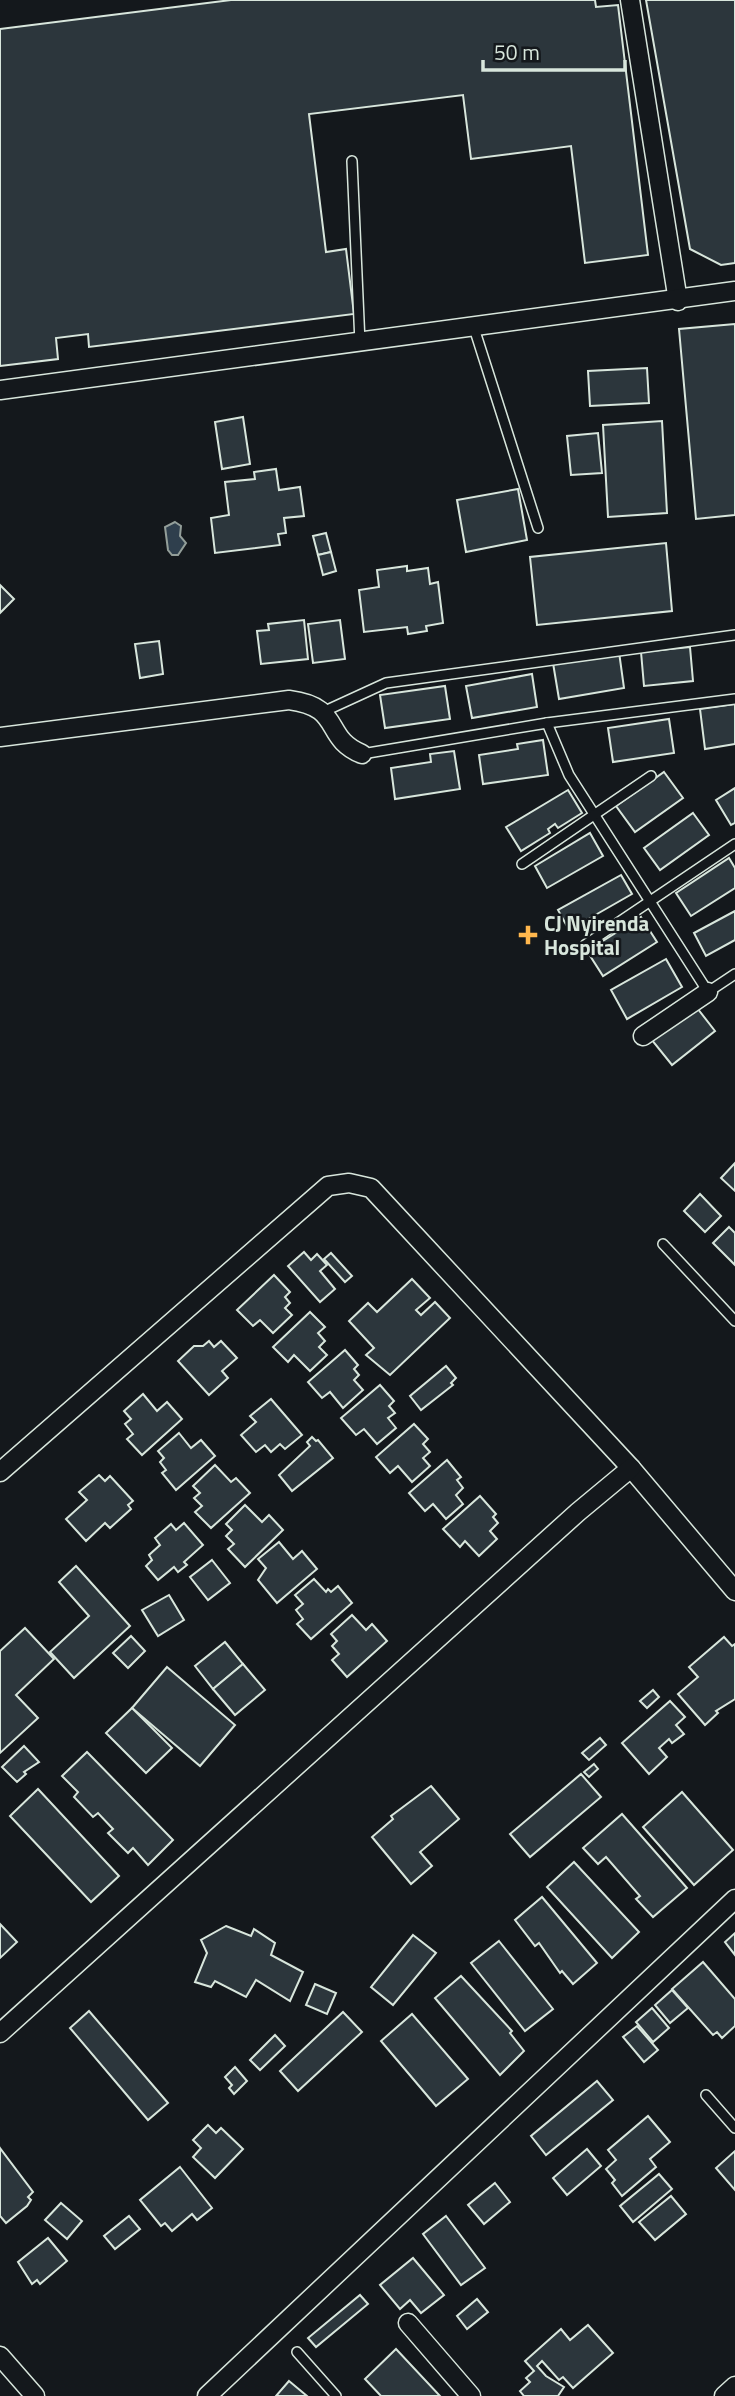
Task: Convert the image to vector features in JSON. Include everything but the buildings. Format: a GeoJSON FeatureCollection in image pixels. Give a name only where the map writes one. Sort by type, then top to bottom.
{"type":"FeatureCollection","features":[{"type":"Feature","properties":{"kind":"street"},"geometry":{"type":"LineString","coordinates":[[630,0],[678,301]]}},
{"type":"Feature","properties":{"kind":"street"},"geometry":{"type":"LineString","coordinates":[[0,390],[678,301],[735,291]]}},
{"type":"Feature","properties":{"kind":"street"},"geometry":{"type":"LineString","coordinates":[[0,737],[289,699],[325,711],[348,748],[362,754]]}},
{"type":"Feature","properties":{"kind":"street"},"geometry":{"type":"LineString","coordinates":[[643,1036],[708,992]]}},
{"type":"Feature","properties":{"kind":"street"},"geometry":{"type":"LineString","coordinates":[[0,1472],[328,1186],[349,1183],[371,1188],[631,1468],[735,1591]]}},
{"type":"Feature","properties":{"kind":"street"},"geometry":{"type":"LineString","coordinates":[[0,2033],[578,1512],[631,1468]]}},
{"type":"Feature","properties":{"kind":"street"},"geometry":{"type":"LineString","coordinates":[[207,2396],[735,1899]]}},
{"type":"Feature","properties":{"kind":"street"},"geometry":{"type":"LineString","coordinates":[[408,2323],[471,2396]]}},
{"type":"Feature","properties":{"kind":"street"},"geometry":{"type":"LineString","coordinates":[[0,2356],[35,2396]]}},
{"type":"Feature","properties":{"kind":"street"},"geometry":{"type":"LineString","coordinates":[[724,2396],[735,2386]]}},
{"type":"Feature","properties":{"kind":"lane"},"geometry":{"type":"LineString","coordinates":[[352,161],[360,343]]}},
{"type":"Feature","properties":{"kind":"lane"},"geometry":{"type":"LineString","coordinates":[[474,328],[538,528]]}},
{"type":"Feature","properties":{"kind":"lane"},"geometry":{"type":"LineString","coordinates":[[325,711],[386,683],[735,635]]}},
{"type":"Feature","properties":{"kind":"lane"},"geometry":{"type":"LineString","coordinates":[[362,754],[547,723],[735,699]]}},
{"type":"Feature","properties":{"kind":"lane"},"geometry":{"type":"LineString","coordinates":[[547,723],[562,762],[594,816],[708,992],[735,974]]}},
{"type":"Feature","properties":{"kind":"lane"},"geometry":{"type":"LineString","coordinates":[[522,864],[651,776]]}},
{"type":"Feature","properties":{"kind":"lane"},"geometry":{"type":"LineString","coordinates":[[585,944],[735,844]]}},
{"type":"Feature","properties":{"kind":"lane"},"geometry":{"type":"LineString","coordinates":[[663,1244],[735,1321]]}},
{"type":"Feature","properties":{"kind":"lane"},"geometry":{"type":"LineString","coordinates":[[706,2095],[735,2128]]}},
{"type":"Feature","properties":{"kind":"lane"},"geometry":{"type":"LineString","coordinates":[[297,2352],[336,2396]]}},
{"type":"Feature","properties":{"kind":"water"},"geometry":{"type":"Polygon","coordinates":[[[175,522],[181,526],[180,536],[186,543],[178,555],[172,555],[168,550],[165,527],[175,522]]]}},
{"type":"Feature","properties":{"kind":"place","name":"CJ Nyirenda Hospital"},"geometry":{"type":"Point","coordinates":[528,935]}}]}
